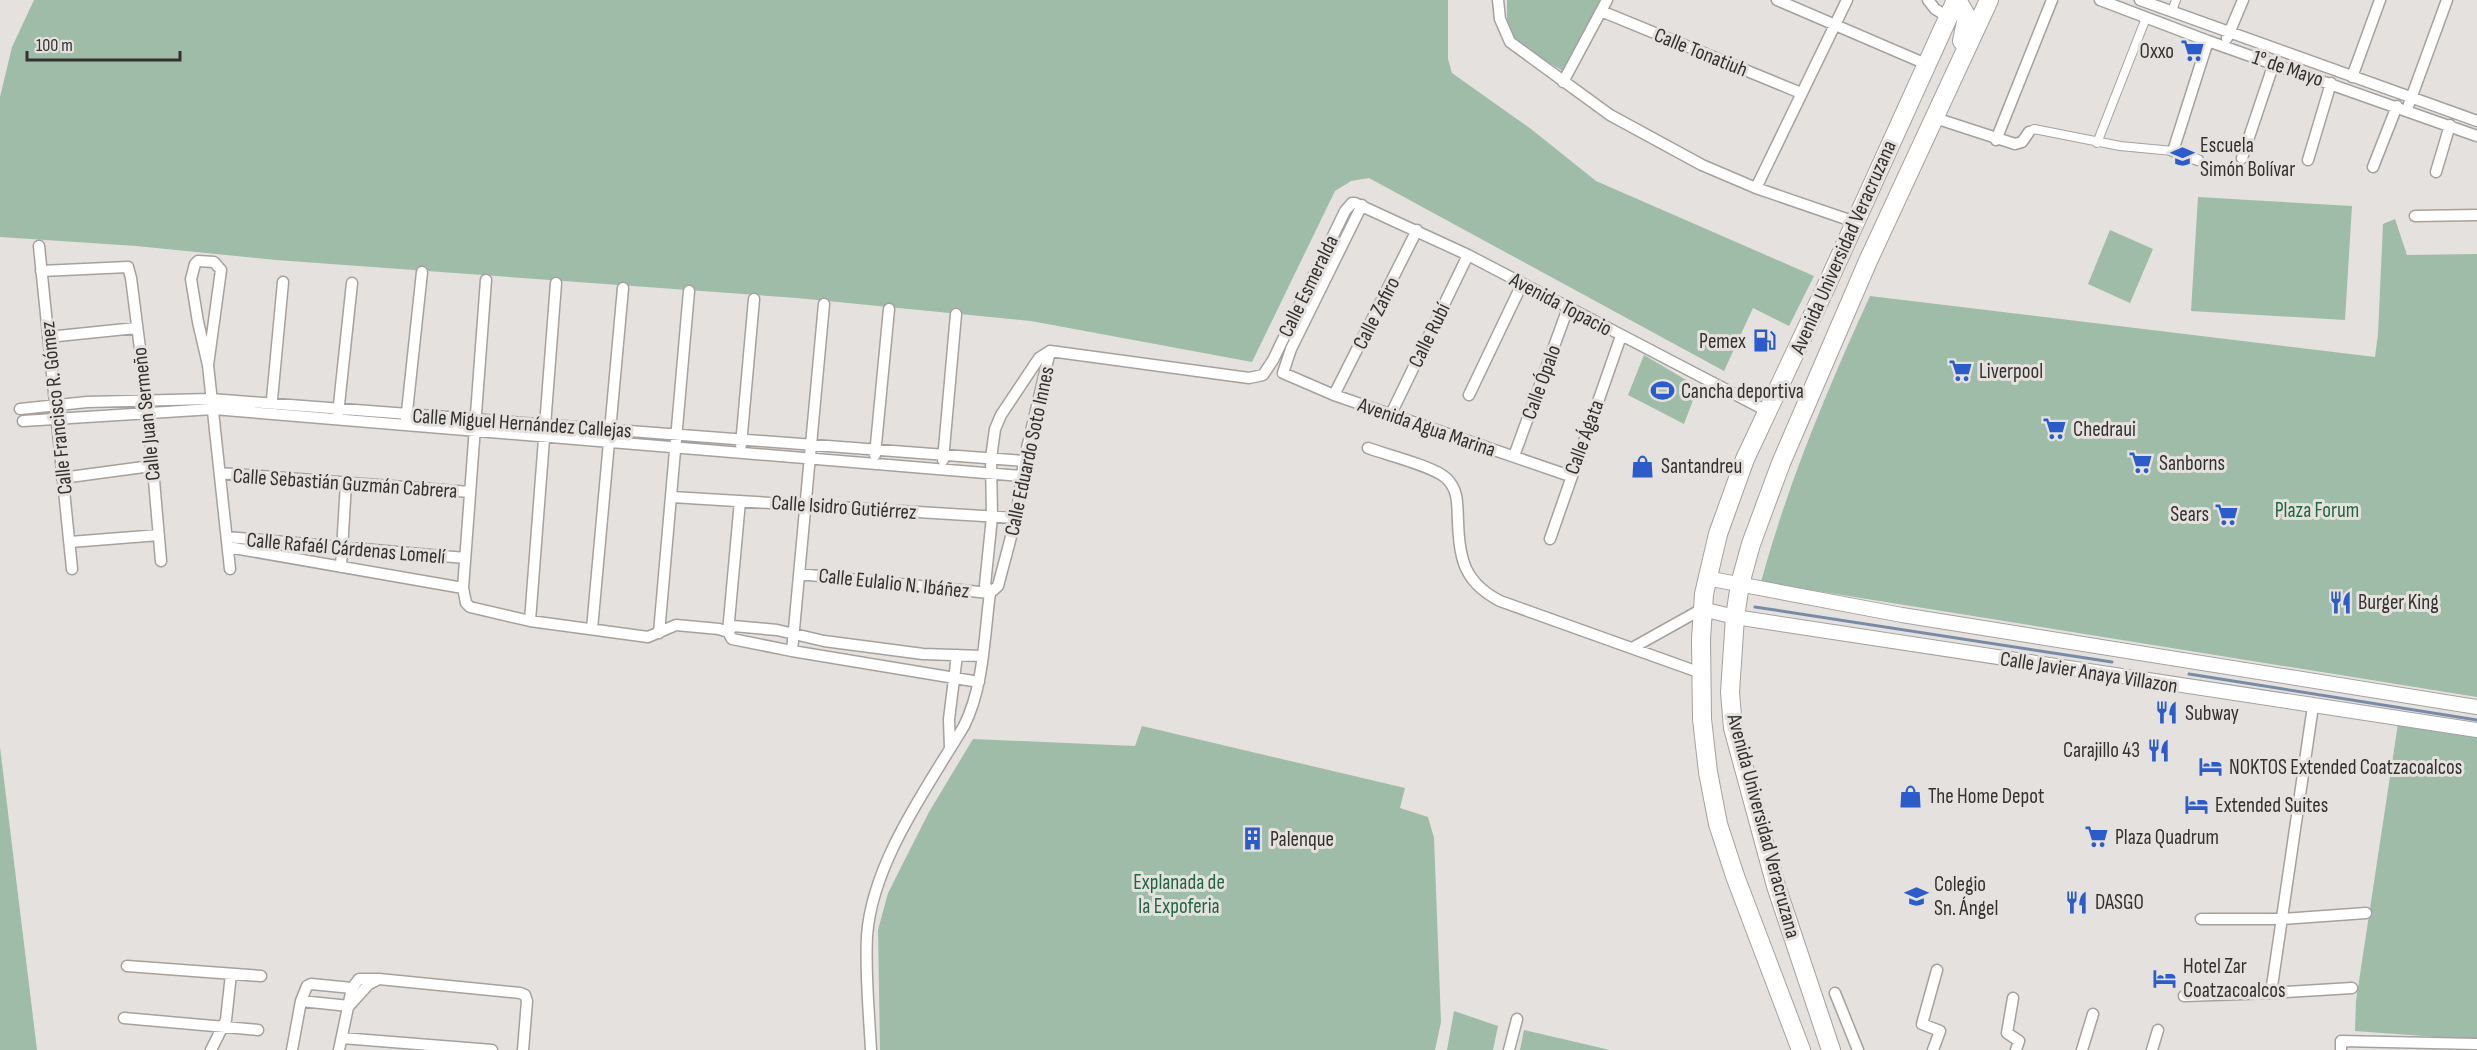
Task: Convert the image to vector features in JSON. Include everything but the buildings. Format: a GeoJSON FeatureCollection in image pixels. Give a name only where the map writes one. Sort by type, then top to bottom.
{"type":"FeatureCollection","features":[{"type":"Feature","properties":{"kind":"main road"},"geometry":{"type":"LineString","coordinates":[[1935,118],[1941,86],[1967,25],[1956,7],[1983,0]]}},
{"type":"Feature","properties":{"kind":"main road","name":"Avenida Universidad Veracruzana"},"geometry":{"type":"LineString","coordinates":[[1831,1050],[1776,886],[1733,728],[1730,692],[1735,617],[1740,584],[1761,514],[1808,397],[1868,261],[1989,0]]}},
{"type":"Feature","properties":{"kind":"main road","name":"Avenida Universidad Veracruzana"},"geometry":{"type":"LineString","coordinates":[[1801,1050],[1735,876],[1718,824],[1705,750],[1701,673],[1702,609],[1706,578],[1727,507],[1767,411],[1926,63],[1956,7]]}},
{"type":"Feature","properties":{"kind":"street"},"geometry":{"type":"LineString","coordinates":[[1498,0],[1500,19],[1510,42],[1610,115],[1648,138],[1702,165],[1756,188],[1855,222]]}},
{"type":"Feature","properties":{"kind":"street"},"geometry":{"type":"LineString","coordinates":[[1563,82],[1607,0]]}},
{"type":"Feature","properties":{"kind":"street"},"geometry":{"type":"LineString","coordinates":[[1777,0],[1926,63]]}},
{"type":"Feature","properties":{"kind":"street"},"geometry":{"type":"LineString","coordinates":[[1756,188],[1847,0]]}},
{"type":"Feature","properties":{"kind":"street"},"geometry":{"type":"LineString","coordinates":[[1928,0],[1935,9],[1956,7]]}},
{"type":"Feature","properties":{"kind":"street"},"geometry":{"type":"LineString","coordinates":[[1996,140],[2052,0]]}},
{"type":"Feature","properties":{"kind":"street","name":"1° de Mayo"},"geometry":{"type":"LineString","coordinates":[[2100,0],[2208,41],[2474,134]]}},
{"type":"Feature","properties":{"kind":"street","name":"1° de Mayo"},"geometry":{"type":"LineString","coordinates":[[2140,0],[2411,98],[2476,119]]}},
{"type":"Feature","properties":{"kind":"street"},"geometry":{"type":"LineString","coordinates":[[2172,11],[2176,0]]}},
{"type":"Feature","properties":{"kind":"street"},"geometry":{"type":"LineString","coordinates":[[2224,46],[2243,0]]}},
{"type":"Feature","properties":{"kind":"street"},"geometry":{"type":"LineString","coordinates":[[2352,77],[2380,0]]}},
{"type":"Feature","properties":{"kind":"street"},"geometry":{"type":"LineString","coordinates":[[2373,167],[2402,108],[2411,98],[2447,0]]}},
{"type":"Feature","properties":{"kind":"street","name":"Calle Tonatiuh"},"geometry":{"type":"LineString","coordinates":[[1601,11],[1801,93]]}},
{"type":"Feature","properties":{"kind":"street"},"geometry":{"type":"LineString","coordinates":[[2097,142],[2146,18]]}},
{"type":"Feature","properties":{"kind":"street"},"geometry":{"type":"LineString","coordinates":[[2175,153],[2208,41]]}},
{"type":"Feature","properties":{"kind":"street"},"geometry":{"type":"LineString","coordinates":[[2242,158],[2274,63]]}},
{"type":"Feature","properties":{"kind":"street"},"geometry":{"type":"LineString","coordinates":[[2308,160],[2331,83]]}},
{"type":"Feature","properties":{"kind":"street"},"geometry":{"type":"LineString","coordinates":[[1935,118],[1996,140],[2018,143],[2034,129],[2097,142],[2175,153],[2198,160]]}},
{"type":"Feature","properties":{"kind":"street"},"geometry":{"type":"LineString","coordinates":[[2474,134],[2476,119]]}},
{"type":"Feature","properties":{"kind":"street"},"geometry":{"type":"LineString","coordinates":[[2436,172],[2450,126]]}},
{"type":"Feature","properties":{"kind":"street","name":"Avenida Topacio"},"geometry":{"type":"LineString","coordinates":[[1357,204],[1468,255],[1767,411]]}},
{"type":"Feature","properties":{"kind":"street","name":"Calle Esmeralda"},"geometry":{"type":"LineString","coordinates":[[1050,351],[1249,378],[1263,375],[1345,211],[1357,204]]}},
{"type":"Feature","properties":{"kind":"street","name":"Avenida Agua Marina"},"geometry":{"type":"LineString","coordinates":[[1357,204],[1291,349],[1283,368],[1285,375],[1334,395],[1570,476]]}},
{"type":"Feature","properties":{"kind":"street"},"geometry":{"type":"LineString","coordinates":[[2415,216],[2477,215]]}},
{"type":"Feature","properties":{"kind":"street","name":"Calle Zafiro"},"geometry":{"type":"LineString","coordinates":[[1334,395],[1417,230]]}},
{"type":"Feature","properties":{"kind":"street","name":"Calle Francisco R. Gómez"},"geometry":{"type":"LineString","coordinates":[[39,246],[72,569]]}},
{"type":"Feature","properties":{"kind":"street","name":"Calle Rubí"},"geometry":{"type":"LineString","coordinates":[[1391,414],[1468,255]]}},
{"type":"Feature","properties":{"kind":"street"},"geometry":{"type":"LineString","coordinates":[[208,365],[221,270],[214,262],[207,260],[198,261],[195,264],[191,279],[208,365],[230,569]]}},
{"type":"Feature","properties":{"kind":"street","name":"Calle Juan Sermeño"},"geometry":{"type":"LineString","coordinates":[[41,271],[128,267],[146,400],[161,561]]}},
{"type":"Feature","properties":{"kind":"street"},"geometry":{"type":"LineString","coordinates":[[406,419],[422,272]]}},
{"type":"Feature","properties":{"kind":"street"},"geometry":{"type":"LineString","coordinates":[[486,280],[463,588],[466,603],[470,607],[530,621],[648,637],[676,625],[728,632]]}},
{"type":"Feature","properties":{"kind":"street"},"geometry":{"type":"LineString","coordinates":[[271,409],[283,282]]}},
{"type":"Feature","properties":{"kind":"street"},"geometry":{"type":"LineString","coordinates":[[338,414],[352,283]]}},
{"type":"Feature","properties":{"kind":"street"},"geometry":{"type":"LineString","coordinates":[[530,621],[556,283]]}},
{"type":"Feature","properties":{"kind":"street"},"geometry":{"type":"LineString","coordinates":[[1469,395],[1522,284]]}},
{"type":"Feature","properties":{"kind":"street"},"geometry":{"type":"LineString","coordinates":[[592,629],[623,288]]}},
{"type":"Feature","properties":{"kind":"street"},"geometry":{"type":"LineString","coordinates":[[659,633],[689,291]]}},
{"type":"Feature","properties":{"kind":"street"},"geometry":{"type":"LineString","coordinates":[[740,453],[754,299]]}},
{"type":"Feature","properties":{"kind":"street"},"geometry":{"type":"LineString","coordinates":[[792,651],[824,304]]}},
{"type":"Feature","properties":{"kind":"street","name":"Calle Ópalo"},"geometry":{"type":"LineString","coordinates":[[1514,456],[1568,308]]}},
{"type":"Feature","properties":{"kind":"street"},"geometry":{"type":"LineString","coordinates":[[874,464],[890,309]]}},
{"type":"Feature","properties":{"kind":"street"},"geometry":{"type":"LineString","coordinates":[[942,470],[956,314]]}},
{"type":"Feature","properties":{"kind":"street"},"geometry":{"type":"LineString","coordinates":[[48,337],[136,328]]}},
{"type":"Feature","properties":{"kind":"street","name":"Calle Ágata"},"geometry":{"type":"LineString","coordinates":[[1550,539],[1570,476],[1621,336]]}},
{"type":"Feature","properties":{"kind":"street","name":"Calle Eduardo Soto Innes"},"geometry":{"type":"LineString","coordinates":[[871,1050],[867,950],[873,901],[886,861],[968,718],[979,682],[990,593],[985,585],[992,517],[991,458],[995,429],[1001,415],[1039,358],[1050,351]]}},
{"type":"Feature","properties":{"kind":"street","name":"Calle Eduardo Soto Innes"},"geometry":{"type":"LineString","coordinates":[[990,593],[998,586],[1016,518],[1023,461],[1050,351]]}},
{"type":"Feature","properties":{"kind":"street","name":"Calle Miguel Hernández Callejas"},"geometry":{"type":"LineString","coordinates":[[20,409],[56,404],[146,400],[212,404],[475,425],[543,436],[1021,477]]}},
{"type":"Feature","properties":{"kind":"street","name":"Calle Miguel Hernández Callejas"},"geometry":{"type":"LineString","coordinates":[[22,421],[212,404]]}},
{"type":"Feature","properties":{"kind":"street","name":"Calle Miguel Hernández Callejas"},"geometry":{"type":"LineString","coordinates":[[475,425],[544,424],[1023,461]]}},
{"type":"Feature","properties":{"kind":"street"},"geometry":{"type":"LineString","coordinates":[[1368,448],[1439,473],[1451,484],[1457,497],[1458,525],[1466,568],[1472,582],[1482,592],[1500,601],[1634,647],[1701,673]]}},
{"type":"Feature","properties":{"kind":"street"},"geometry":{"type":"LineString","coordinates":[[62,478],[151,466]]}},
{"type":"Feature","properties":{"kind":"street","name":"Calle Sebastián Guzmán Cabrera"},"geometry":{"type":"LineString","coordinates":[[220,473],[470,492]]}},
{"type":"Feature","properties":{"kind":"street"},"geometry":{"type":"LineString","coordinates":[[341,567],[346,483]]}},
{"type":"Feature","properties":{"kind":"street","name":"Calle Isidro Gutiérrez"},"geometry":{"type":"LineString","coordinates":[[672,497],[1016,518]]}},
{"type":"Feature","properties":{"kind":"street"},"geometry":{"type":"LineString","coordinates":[[740,501],[728,632],[732,639],[979,682]]}},
{"type":"Feature","properties":{"kind":"street"},"geometry":{"type":"LineString","coordinates":[[70,542],[159,535]]}},
{"type":"Feature","properties":{"kind":"street","name":"Calle Rafaél Cárdenas Lomelí"},"geometry":{"type":"LineString","coordinates":[[227,542],[341,547],[465,558]]}},
{"type":"Feature","properties":{"kind":"street","name":"Calle Rafaél Cárdenas Lomelí"},"geometry":{"type":"LineString","coordinates":[[227,542],[341,567],[463,588]]}},
{"type":"Feature","properties":{"kind":"street","name":"Calle Eulalio N. Ibáñez"},"geometry":{"type":"LineString","coordinates":[[799,574],[990,593]]}},
{"type":"Feature","properties":{"kind":"street","name":"Calle Javier Anaya Villazon"},"geometry":{"type":"LineString","coordinates":[[1706,578],[1902,615],[2477,707]]}},
{"type":"Feature","properties":{"kind":"street"},"geometry":{"type":"LineString","coordinates":[[1634,647],[1702,609]]}},
{"type":"Feature","properties":{"kind":"street","name":"Calle Javier Anaya Villazon"},"geometry":{"type":"LineString","coordinates":[[1702,609],[1735,617],[2477,730]]}},
{"type":"Feature","properties":{"kind":"street"},"geometry":{"type":"LineString","coordinates":[[728,632],[733,626],[762,628],[824,641],[957,656],[982,656]]}},
{"type":"Feature","properties":{"kind":"street"},"geometry":{"type":"LineString","coordinates":[[2125,677],[2127,651]]}},
{"type":"Feature","properties":{"kind":"street"},"geometry":{"type":"LineString","coordinates":[[950,748],[949,719],[957,656]]}},
{"type":"Feature","properties":{"kind":"street"},"geometry":{"type":"LineString","coordinates":[[2178,686],[2181,660]]}},
{"type":"Feature","properties":{"kind":"street"},"geometry":{"type":"LineString","coordinates":[[2271,993],[2313,706]]}},
{"type":"Feature","properties":{"kind":"street"},"geometry":{"type":"LineString","coordinates":[[2201,920],[2282,919],[2366,914]]}},
{"type":"Feature","properties":{"kind":"street"},"geometry":{"type":"LineString","coordinates":[[127,966],[261,976]]}},
{"type":"Feature","properties":{"kind":"street"},"geometry":{"type":"LineString","coordinates":[[1933,1050],[1940,1031],[1922,1024],[1938,970]]}},
{"type":"Feature","properties":{"kind":"street"},"geometry":{"type":"LineString","coordinates":[[211,1050],[223,1027],[230,1005],[231,974]]}},
{"type":"Feature","properties":{"kind":"street"},"geometry":{"type":"LineString","coordinates":[[339,1050],[352,988],[359,979],[379,979],[525,995],[527,1001],[523,1050]]}},
{"type":"Feature","properties":{"kind":"street"},"geometry":{"type":"LineString","coordinates":[[349,1006],[369,984],[379,979]]}},
{"type":"Feature","properties":{"kind":"street"},"geometry":{"type":"LineString","coordinates":[[292,1050],[303,991],[311,984],[352,988]]}},
{"type":"Feature","properties":{"kind":"street"},"geometry":{"type":"LineString","coordinates":[[2184,996],[2352,988]]}},
{"type":"Feature","properties":{"kind":"street"},"geometry":{"type":"LineString","coordinates":[[1835,993],[1858,1050]]}},
{"type":"Feature","properties":{"kind":"street"},"geometry":{"type":"LineString","coordinates":[[2013,998],[2007,1033],[2019,1041],[2016,1050]]}},
{"type":"Feature","properties":{"kind":"street"},"geometry":{"type":"LineString","coordinates":[[301,1000],[349,1006]]}},
{"type":"Feature","properties":{"kind":"street"},"geometry":{"type":"LineString","coordinates":[[2082,1050],[2092,1014]]}},
{"type":"Feature","properties":{"kind":"street"},"geometry":{"type":"LineString","coordinates":[[124,1018],[258,1030]]}},
{"type":"Feature","properties":{"kind":"street"},"geometry":{"type":"LineString","coordinates":[[1509,1050],[1517,1019]]}},
{"type":"Feature","properties":{"kind":"street"},"geometry":{"type":"LineString","coordinates":[[2152,1050],[2158,1030]]}},
{"type":"Feature","properties":{"kind":"street"},"geometry":{"type":"LineString","coordinates":[[342,1038],[412,1047],[492,1050]]}},
{"type":"Feature","properties":{"kind":"street"},"geometry":{"type":"LineString","coordinates":[[2341,1046],[2477,1044]]}},
{"type":"Feature","properties":{"kind":"green space"},"geometry":{"type":"Polygon","coordinates":[[[34,0],[1448,0],[1448,59],[1452,73],[1531,129],[1596,181],[1814,276],[1789,326],[1753,308],[1724,371],[1369,178],[1351,181],[1335,191],[1252,362],[1031,321],[797,298],[276,260],[136,246],[0,237],[0,97],[12,47],[34,0]]]}},
{"type":"Feature","properties":{"kind":"green space"},"geometry":{"type":"Polygon","coordinates":[[[1507,0],[1602,0],[1566,73],[1515,42],[1507,19],[1507,0]]]}},
{"type":"Feature","properties":{"kind":"green space"},"geometry":{"type":"Polygon","coordinates":[[[2198,197],[2352,206],[2345,320],[2191,311],[2198,197]]]}},
{"type":"Feature","properties":{"kind":"green space","name":"Plaza Forum"},"geometry":{"type":"Polygon","coordinates":[[[2395,219],[2407,255],[2477,254],[2477,697],[1761,582],[1796,473],[1870,296],[2375,357],[2383,224],[2395,219]]]}},
{"type":"Feature","properties":{"kind":"green space"},"geometry":{"type":"Polygon","coordinates":[[[2110,230],[2153,249],[2130,303],[2088,284],[2110,230]]]}},
{"type":"Feature","properties":{"kind":"green space","name":"Cancha deportiva"},"geometry":{"type":"Polygon","coordinates":[[[1644,355],[1698,387],[1684,424],[1628,395],[1644,355]]]}},
{"type":"Feature","properties":{"kind":"green space"},"geometry":{"type":"Polygon","coordinates":[[[2399,717],[2477,730],[2477,1040],[2355,1031],[2356,1001],[2399,717]]]}},
{"type":"Feature","properties":{"kind":"green space","name":"Explanada de la Expoferia"},"geometry":{"type":"Polygon","coordinates":[[[1142,726],[1405,788],[1400,808],[1428,817],[1434,838],[1441,1022],[1435,1050],[880,1050],[878,930],[888,893],[929,812],[973,739],[1135,746],[1142,726]]]}},
{"type":"Feature","properties":{"kind":"green space"},"geometry":{"type":"Polygon","coordinates":[[[0,747],[37,1050],[0,1050],[0,747]]]}},
{"type":"Feature","properties":{"kind":"green space"},"geometry":{"type":"Polygon","coordinates":[[[1454,1011],[1498,1026],[1493,1050],[1447,1050],[1454,1011]]]}},
{"type":"Feature","properties":{"kind":"green space"},"geometry":{"type":"Polygon","coordinates":[[[1524,1030],[1610,1050],[1520,1050],[1524,1030]]]}},
{"type":"Feature","properties":{"kind":"waterway"},"geometry":{"type":"LineString","coordinates":[[1755,607],[2112,662]]}},
{"type":"Feature","properties":{"kind":"waterway"},"geometry":{"type":"LineString","coordinates":[[2189,674],[2477,720]]}},
{"type":"Feature","properties":{"kind":"place","name":"Oxxo"},"geometry":{"type":"Point","coordinates":[2192,51]}},
{"type":"Feature","properties":{"kind":"place","name":"Escuela Simón Bolívar"},"geometry":{"type":"Point","coordinates":[2182,157]}},
{"type":"Feature","properties":{"kind":"place","name":"Pemex"},"geometry":{"type":"Point","coordinates":[1764,341]}},
{"type":"Feature","properties":{"kind":"place","name":"Liverpool"},"geometry":{"type":"Point","coordinates":[1961,371]}},
{"type":"Feature","properties":{"kind":"place","name":"Cancha deportiva"},"geometry":{"type":"Point","coordinates":[1663,391]}},
{"type":"Feature","properties":{"kind":"place","name":"Chedraui"},"geometry":{"type":"Point","coordinates":[2055,429]}},
{"type":"Feature","properties":{"kind":"place","name":"Sanborns"},"geometry":{"type":"Point","coordinates":[2141,463]}},
{"type":"Feature","properties":{"kind":"place","name":"Santandreu"},"geometry":{"type":"Point","coordinates":[1643,466]}},
{"type":"Feature","properties":{"kind":"place","name":"Sears"},"geometry":{"type":"Point","coordinates":[2227,514]}},
{"type":"Feature","properties":{"kind":"place","name":"Burger King"},"geometry":{"type":"Point","coordinates":[2340,602]}},
{"type":"Feature","properties":{"kind":"place","name":"Subway"},"geometry":{"type":"Point","coordinates":[2167,713]}},
{"type":"Feature","properties":{"kind":"place","name":"Carajillo 43"},"geometry":{"type":"Point","coordinates":[2158,750]}},
{"type":"Feature","properties":{"kind":"place","name":"NOKTOS Extended Coatzacoalcos"},"geometry":{"type":"Point","coordinates":[2211,767]}},
{"type":"Feature","properties":{"kind":"place","name":"The Home Depot"},"geometry":{"type":"Point","coordinates":[1910,796]}},
{"type":"Feature","properties":{"kind":"place","name":"Extended Suites"},"geometry":{"type":"Point","coordinates":[2197,805]}},
{"type":"Feature","properties":{"kind":"place","name":"Plaza Quadrum"},"geometry":{"type":"Point","coordinates":[2097,837]}},
{"type":"Feature","properties":{"kind":"place","name":"Palenque"},"geometry":{"type":"Point","coordinates":[1252,839]}},
{"type":"Feature","properties":{"kind":"place","name":"Colegio Sn. Ángel"},"geometry":{"type":"Point","coordinates":[1916,896]}},
{"type":"Feature","properties":{"kind":"place","name":"DASGO"},"geometry":{"type":"Point","coordinates":[2077,902]}},
{"type":"Feature","properties":{"kind":"place","name":"Hotel Zar Coatzacoalcos"},"geometry":{"type":"Point","coordinates":[2165,978]}}]}
